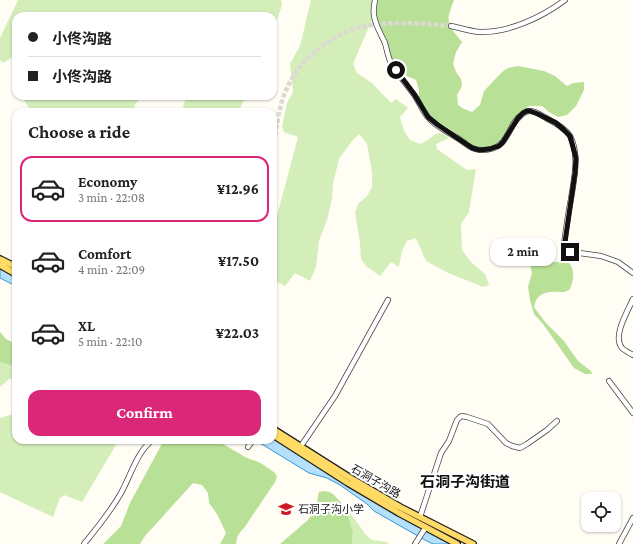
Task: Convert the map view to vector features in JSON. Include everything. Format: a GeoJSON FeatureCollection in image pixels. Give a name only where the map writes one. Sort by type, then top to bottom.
{"type":"FeatureCollection","features":[{"type":"Feature","properties":{"kind":"main road"},"geometry":{"type":"LineString","coordinates":[[0,259],[12,265]]}},
{"type":"Feature","properties":{"kind":"main road"},"geometry":{"type":"LineString","coordinates":[[0,266],[12,272]]}},
{"type":"Feature","properties":{"kind":"main road","name":"石洞子沟路"},"geometry":{"type":"LineString","coordinates":[[277,431],[352,479],[420,517],[473,544]]}},
{"type":"Feature","properties":{"kind":"main road","name":"石洞子沟路"},"geometry":{"type":"LineString","coordinates":[[277,438],[348,483],[399,513],[457,544]]}},
{"type":"Feature","properties":{"kind":"street"},"geometry":{"type":"LineString","coordinates":[[375,0],[374,15],[376,26],[381,34],[391,63],[414,94],[428,117],[438,125],[467,145],[479,150],[490,149],[499,146],[518,118],[523,113],[530,111],[556,123],[570,136],[576,158],[564,249],[565,251],[601,256],[618,262],[633,273]]}},
{"type":"Feature","properties":{"kind":"street"},"geometry":{"type":"LineString","coordinates":[[451,26],[479,32],[510,28],[555,7],[565,0]]}},
{"type":"Feature","properties":{"kind":"street"},"geometry":{"type":"LineString","coordinates":[[633,299],[621,327],[619,339],[619,342],[623,348],[633,356]]}},
{"type":"Feature","properties":{"kind":"street"},"geometry":{"type":"LineString","coordinates":[[301,446],[334,396],[388,300]]}},
{"type":"Feature","properties":{"kind":"street"},"geometry":{"type":"LineString","coordinates":[[609,381],[633,413]]}},
{"type":"Feature","properties":{"kind":"street"},"geometry":{"type":"LineString","coordinates":[[420,517],[441,453],[449,441],[457,420],[460,417],[467,417],[488,424],[506,443],[520,448],[548,430],[557,421]]}},
{"type":"Feature","properties":{"kind":"street"},"geometry":{"type":"LineString","coordinates":[[84,544],[97,528],[120,494],[140,453],[147,444]]}},
{"type":"Feature","properties":{"kind":"street"},"geometry":{"type":"LineString","coordinates":[[619,544],[633,518]]}},
{"type":"Feature","properties":{"kind":"street"},"geometry":{"type":"LineString","coordinates":[[415,544],[426,528]]}},
{"type":"Feature","properties":{"kind":"green space"},"geometry":{"type":"Polygon","coordinates":[[[18,0],[281,0],[282,5],[277,20],[277,12],[12,12],[18,0]]]}},
{"type":"Feature","properties":{"kind":"green space"},"geometry":{"type":"Polygon","coordinates":[[[311,0],[378,0],[376,10],[377,22],[371,22],[353,64],[357,73],[372,83],[391,103],[396,99],[408,108],[400,117],[404,131],[410,140],[420,144],[441,133],[449,138],[436,144],[437,149],[467,170],[476,169],[469,212],[461,224],[462,250],[471,262],[485,274],[489,285],[483,287],[446,272],[426,261],[416,238],[407,241],[402,251],[399,267],[391,262],[380,276],[366,266],[361,259],[360,242],[355,213],[358,204],[367,196],[372,187],[372,172],[367,144],[359,134],[339,159],[333,183],[332,199],[327,220],[319,241],[316,267],[310,281],[295,273],[285,286],[277,282],[277,216],[298,137],[284,132],[282,126],[287,103],[293,92],[290,64],[300,46],[311,0]]]}},
{"type":"Feature","properties":{"kind":"green space"},"geometry":{"type":"Polygon","coordinates":[[[378,0],[454,0],[449,14],[449,22],[453,31],[462,42],[456,52],[453,64],[461,79],[462,86],[457,95],[458,105],[464,109],[472,112],[480,105],[484,91],[502,72],[508,68],[518,66],[544,71],[555,76],[567,86],[573,83],[584,82],[584,90],[576,106],[567,115],[558,117],[542,106],[529,106],[511,123],[498,145],[484,149],[472,145],[435,120],[421,105],[416,80],[407,76],[399,69],[391,58],[383,33],[377,22],[376,10],[378,0]]]}},
{"type":"Feature","properties":{"kind":"green space"},"geometry":{"type":"Polygon","coordinates":[[[12,13],[12,57],[3,63],[0,60],[0,38],[12,13]]]}},
{"type":"Feature","properties":{"kind":"green space"},"geometry":{"type":"Polygon","coordinates":[[[24,100],[139,100],[135,104],[134,108],[29,108],[24,100]]]}},
{"type":"Feature","properties":{"kind":"green space"},"geometry":{"type":"Polygon","coordinates":[[[186,100],[244,100],[240,108],[183,108],[186,100]]]}},
{"type":"Feature","properties":{"kind":"green space"},"geometry":{"type":"Polygon","coordinates":[[[535,251],[548,262],[565,260],[571,266],[573,277],[570,289],[565,292],[549,292],[542,294],[537,299],[534,307],[546,323],[564,341],[578,361],[591,371],[592,374],[585,374],[574,368],[543,324],[534,314],[528,287],[532,273],[529,259],[531,252],[535,251]]]}},
{"type":"Feature","properties":{"kind":"green space"},"geometry":{"type":"Polygon","coordinates":[[[0,332],[6,339],[12,342],[12,366],[0,362],[0,332]]]}},
{"type":"Feature","properties":{"kind":"green space"},"geometry":{"type":"Polygon","coordinates":[[[0,362],[12,366],[12,379],[9,379],[0,387],[0,362]]]}},
{"type":"Feature","properties":{"kind":"green space"},"geometry":{"type":"Polygon","coordinates":[[[12,414],[12,444],[116,445],[82,502],[64,495],[60,498],[53,517],[0,492],[0,418],[12,414]]]}},
{"type":"Feature","properties":{"kind":"green space"},"geometry":{"type":"Polygon","coordinates":[[[162,444],[223,444],[247,458],[262,464],[275,473],[277,477],[240,533],[236,544],[220,544],[226,533],[217,514],[209,503],[208,493],[202,485],[193,483],[145,536],[140,544],[103,544],[121,526],[130,503],[162,444]]]}},
{"type":"Feature","properties":{"kind":"green space"},"geometry":{"type":"Polygon","coordinates":[[[325,491],[333,494],[345,507],[353,531],[352,544],[280,544],[308,520],[315,511],[319,492],[325,491]]]}},
{"type":"Feature","properties":{"kind":"green space"},"geometry":{"type":"Polygon","coordinates":[[[345,507],[365,534],[372,540],[387,542],[389,544],[352,544],[353,531],[345,507]]]}},
{"type":"Feature","properties":{"kind":"water"},"geometry":{"type":"Polygon","coordinates":[[[0,269],[12,275],[12,284],[0,278],[0,269]]]}},
{"type":"Feature","properties":{"kind":"water"},"geometry":{"type":"Polygon","coordinates":[[[277,441],[328,474],[396,515],[455,544],[433,544],[374,511],[367,504],[340,485],[327,478],[309,473],[262,444],[277,444],[277,441]]]}},
{"type":"Feature","properties":{"kind":"tunnel"},"geometry":{"type":"LineString","coordinates":[[277,121],[284,94],[296,72],[317,50],[344,33],[365,26],[389,23],[415,23],[451,26]]}},
{"type":"Feature","properties":{"kind":"place","name":"石洞子沟小学"},"geometry":{"type":"Point","coordinates":[286,509]}},
{"type":"Feature","properties":{"kind":"district","name":"石洞子沟街道"},"geometry":{"type":"Point","coordinates":[465,482]}},
{"type":"Feature","properties":{"kind":"route"},"geometry":{"type":"LineString","coordinates":[[396,70],[414,94],[428,117],[472,148],[479,150],[499,146],[518,118],[527,111],[538,114],[556,123],[570,136],[576,158],[564,244],[565,251],[570,252]]}}]}
